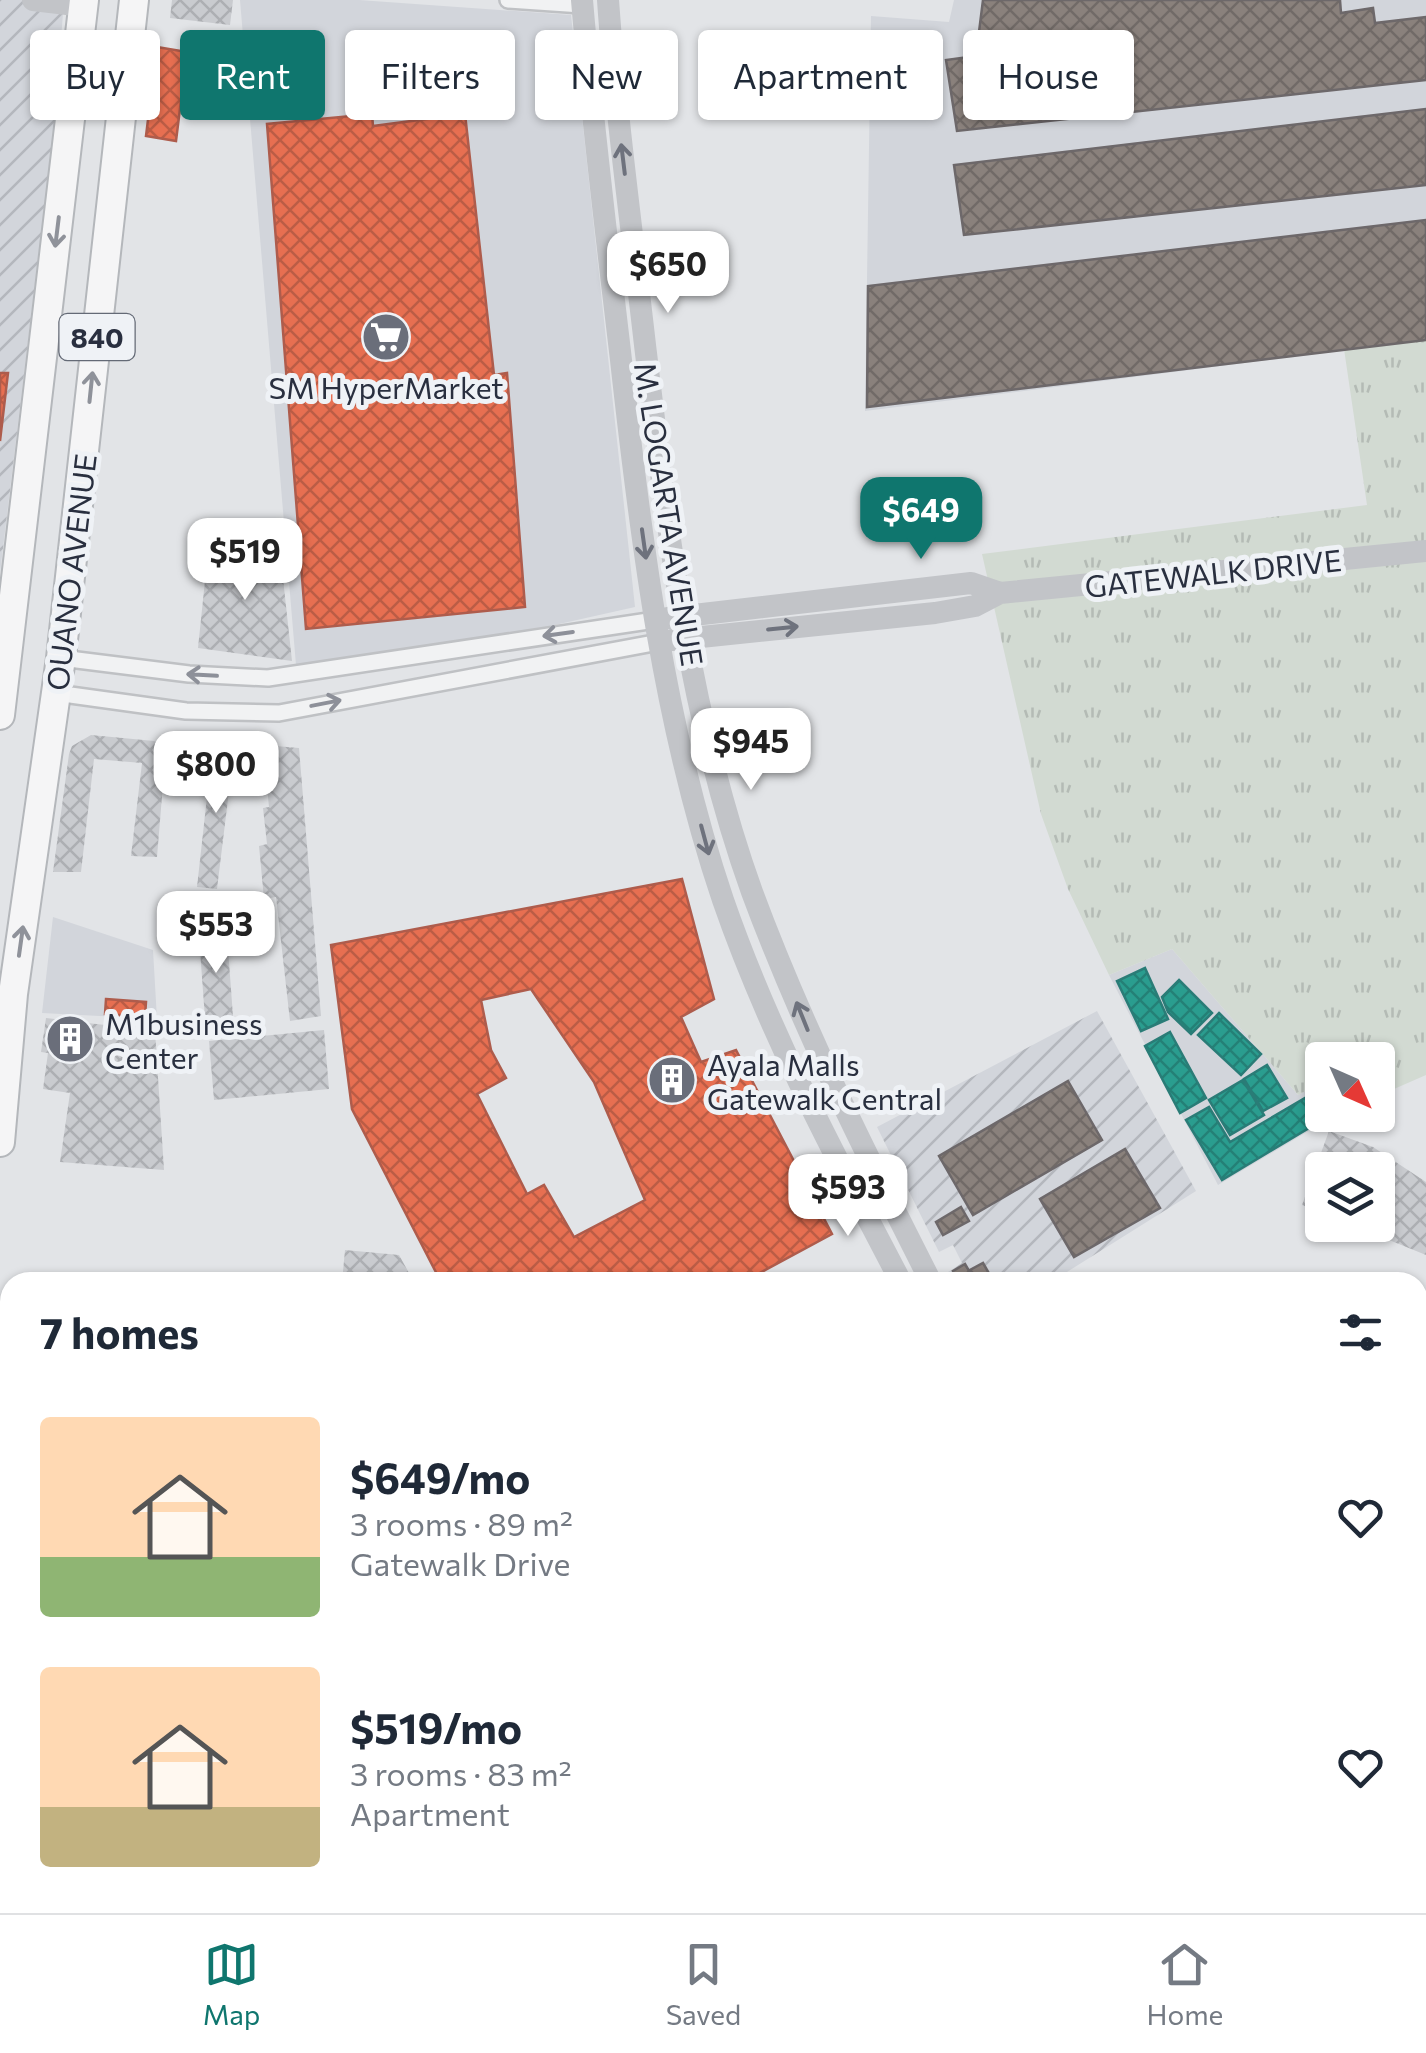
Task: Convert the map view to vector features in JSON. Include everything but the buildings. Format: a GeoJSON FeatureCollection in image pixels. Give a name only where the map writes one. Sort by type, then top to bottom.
{"type":"FeatureCollection","features":[{"type":"Feature","properties":{"kind":"highway","name":"OUANO AVENUE"},"geometry":{"type":"LineString","coordinates":[[0,1142],[13,994],[61,658],[134,0]]}},
{"type":"Feature","properties":{"kind":"highway","name":"OUANO AVENUE"},"geometry":{"type":"LineString","coordinates":[[0,714],[84,3]]}},
{"type":"Feature","properties":{"kind":"main road"},"geometry":{"type":"LineString","coordinates":[[33,0],[84,3]]}},
{"type":"Feature","properties":{"kind":"main road","name":"M. LOGARTA AVENUE"},"geometry":{"type":"LineString","coordinates":[[608,0],[659,464],[684,626],[752,890],[845,1114],[925,1272]]}},
{"type":"Feature","properties":{"kind":"main road","name":"M. LOGARTA AVENUE"},"geometry":{"type":"LineString","coordinates":[[582,3],[633,467],[657,631],[723,898],[788,1061],[896,1272]]}},
{"type":"Feature","properties":{"kind":"main road","name":"GATEWALK DRIVE"},"geometry":{"type":"LineString","coordinates":[[657,631],[684,626],[935,613],[975,606],[1000,593],[1426,551]]}},
{"type":"Feature","properties":{"kind":"main road"},"geometry":{"type":"LineString","coordinates":[[723,898],[752,890]]}},
{"type":"Feature","properties":{"kind":"street"},"geometry":{"type":"LineString","coordinates":[[508,0],[582,3]]}},
{"type":"Feature","properties":{"kind":"street"},"geometry":{"type":"LineString","coordinates":[[61,658],[189,674],[268,678],[438,651],[657,631]]}},
{"type":"Feature","properties":{"kind":"street"},"geometry":{"type":"LineString","coordinates":[[56,693],[186,711],[280,713],[657,631]]}},
{"type":"Feature","properties":{"kind":"street"},"geometry":{"type":"LineString","coordinates":[[438,651],[443,680]]}},
{"type":"Feature","properties":{"kind":"shaded area"},"geometry":{"type":"Polygon","coordinates":[[[0,0],[64,0],[62,30],[30,30],[30,120],[55,120],[0,573],[0,0]]]}},
{"type":"Feature","properties":{"kind":"shaded area"},"geometry":{"type":"Polygon","coordinates":[[[240,0],[359,0],[571,15],[573,30],[535,30],[535,120],[582,120],[635,607],[519,633],[296,665],[250,120],[325,120],[325,30],[243,30],[240,0]]]}},
{"type":"Feature","properties":{"kind":"shaded area"},"geometry":{"type":"Polygon","coordinates":[[[954,0],[1426,0],[1426,340],[865,411],[869,120],[943,120],[943,30],[871,30],[871,16],[949,22],[954,0]]]}},
{"type":"Feature","properties":{"kind":"shaded area"},"geometry":{"type":"Polygon","coordinates":[[[53,917],[153,950],[157,1019],[42,1013],[53,917]]]}},
{"type":"Feature","properties":{"kind":"shaded area"},"geometry":{"type":"Polygon","coordinates":[[[1172,949],[1298,1095],[1305,1091],[1307,1132],[1218,1185],[1109,975],[1172,949]]]}},
{"type":"Feature","properties":{"kind":"shaded area"},"geometry":{"type":"Polygon","coordinates":[[[1097,1011],[1196,1191],[1067,1272],[948,1272],[962,1263],[953,1245],[939,1252],[877,1127],[1097,1011]]]}},
{"type":"Feature","properties":{"kind":"green space"},"geometry":{"type":"Polygon","coordinates":[[[1426,340],[1426,1075],[1395,1089],[1395,1042],[1305,1042],[1305,1092],[1298,1095],[1172,949],[1109,975],[1068,889],[1041,814],[982,554],[1367,505],[1344,349],[1426,340]]]}},
{"type":"Feature","properties":{"kind":"place","name":"SM HyperMarket"},"geometry":{"type":"Point","coordinates":[386,337]}},
{"type":"Feature","properties":{"kind":"place","name":"M1business Center"},"geometry":{"type":"Point","coordinates":[70,1039]}},
{"type":"Feature","properties":{"kind":"place","name":"Ayala Malls Gatewalk Central"},"geometry":{"type":"Point","coordinates":[672,1080]}}]}
